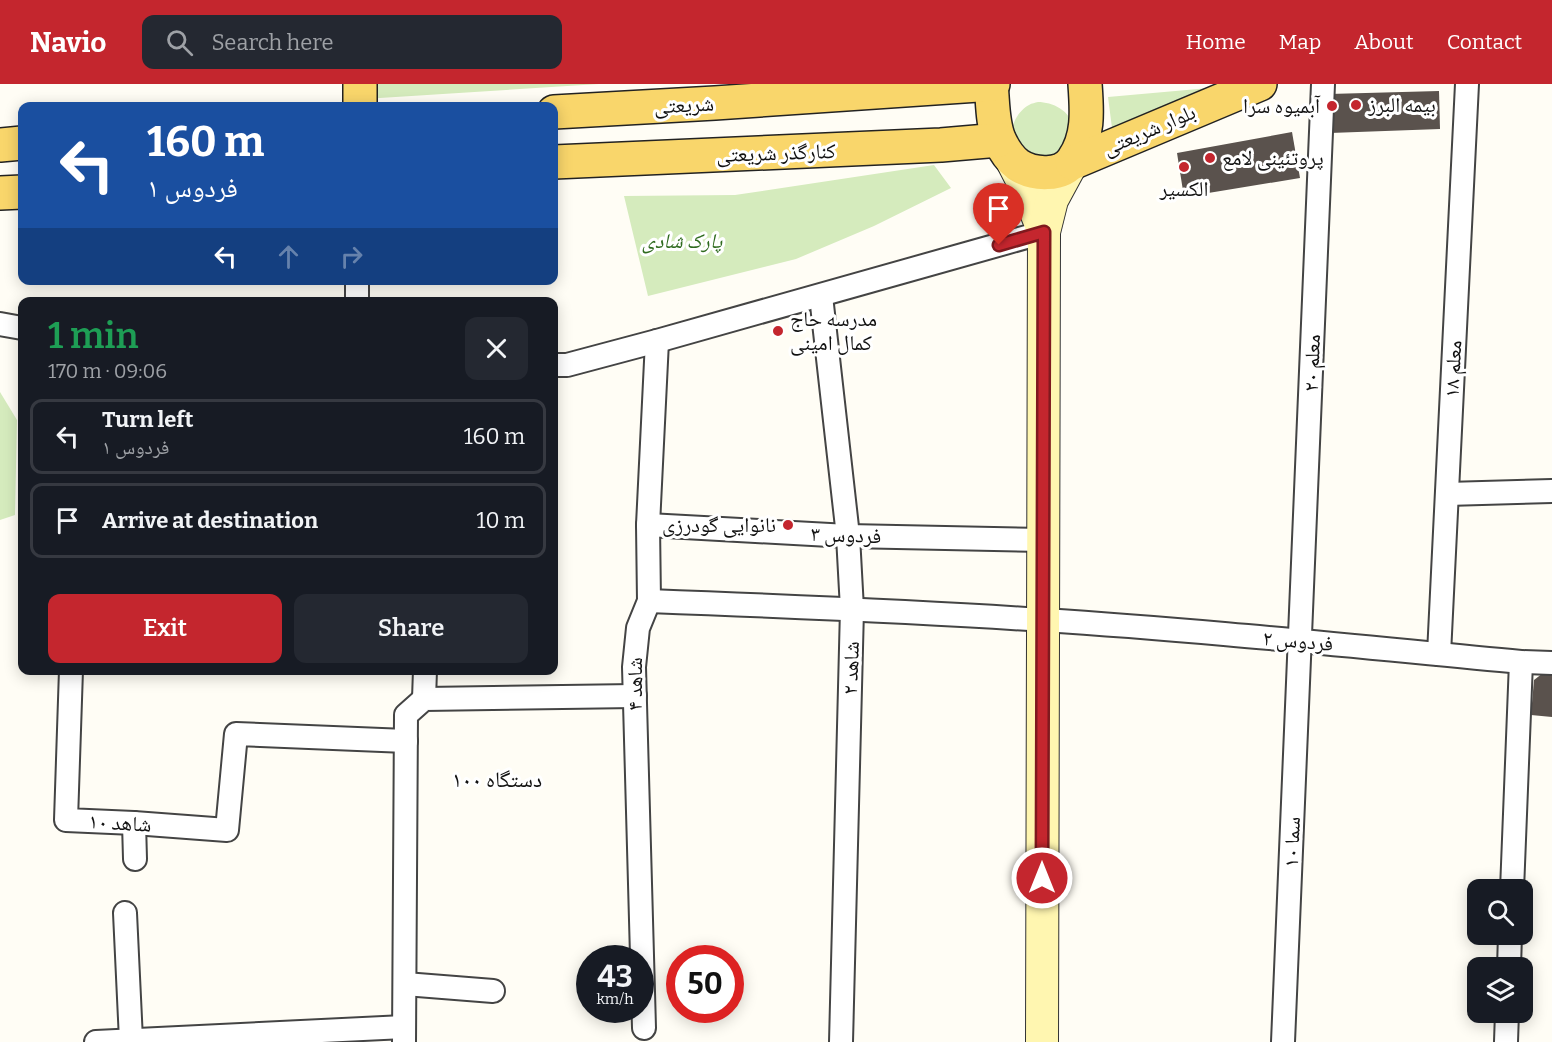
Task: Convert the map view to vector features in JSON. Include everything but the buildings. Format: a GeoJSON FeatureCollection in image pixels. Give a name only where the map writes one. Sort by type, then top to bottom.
{"type":"FeatureCollection","features":[{"type":"Feature","properties":{"kind":"main road"},"geometry":{"type":"LineString","coordinates":[[360,84],[360,102]]}},
{"type":"Feature","properties":{"kind":"main road"},"geometry":{"type":"LineString","coordinates":[[992,84],[993,115],[1004,148],[1027,190],[1044,232]]}},
{"type":"Feature","properties":{"kind":"main road","name":"شریعتی"},"geometry":{"type":"LineString","coordinates":[[558,112],[992,84]]}},
{"type":"Feature","properties":{"kind":"main road"},"geometry":{"type":"LineString","coordinates":[[1042,1042],[1044,232],[1052,200],[1079,150],[1087,124],[1085,84]]}},
{"type":"Feature","properties":{"kind":"main road","name":"بلوار شریعتی"},"geometry":{"type":"LineString","coordinates":[[1004,148],[1016,164],[1024,169],[1034,172],[1061,170],[1072,163],[1260,84]]}},
{"type":"Feature","properties":{"kind":"main road"},"geometry":{"type":"LineString","coordinates":[[0,145],[18,143]]}},
{"type":"Feature","properties":{"kind":"main road","name":"کنارگذر شریعتی"},"geometry":{"type":"LineString","coordinates":[[558,162],[941,145],[1004,148]]}},
{"type":"Feature","properties":{"kind":"main road"},"geometry":{"type":"LineString","coordinates":[[0,193],[18,192]]}},
{"type":"Feature","properties":{"kind":"street","name":"معلم ۲۰"},"geometry":{"type":"LineString","coordinates":[[1300,641],[1323,84]]}},
{"type":"Feature","properties":{"kind":"street","name":"معلم ۱۸"},"geometry":{"type":"LineString","coordinates":[[1438,654],[1467,84]]}},
{"type":"Feature","properties":{"kind":"street"},"geometry":{"type":"LineString","coordinates":[[558,365],[567,365],[657,341],[1044,232]]}},
{"type":"Feature","properties":{"kind":"street","name":"شاهد ۲"},"geometry":{"type":"LineString","coordinates":[[821,296],[848,536],[852,609],[841,1042]]}},
{"type":"Feature","properties":{"kind":"street"},"geometry":{"type":"LineString","coordinates":[[0,324],[18,327]]}},
{"type":"Feature","properties":{"kind":"street","name":"شاهد ۴"},"geometry":{"type":"LineString","coordinates":[[644,1028],[634,667],[638,628],[649,601],[648,525],[657,341]]}},
{"type":"Feature","properties":{"kind":"street"},"geometry":{"type":"LineString","coordinates":[[1447,494],[1552,491]]}},
{"type":"Feature","properties":{"kind":"street","name":"فردوس ۳"},"geometry":{"type":"LineString","coordinates":[[648,525],[848,536],[1044,540]]}},
{"type":"Feature","properties":{"kind":"street","name":"فردوس ۲"},"geometry":{"type":"LineString","coordinates":[[649,601],[1043,620],[1552,663]]}},
{"type":"Feature","properties":{"kind":"street","name":"سما ۱۰"},"geometry":{"type":"LineString","coordinates":[[1283,1042],[1300,641]]}},
{"type":"Feature","properties":{"kind":"street"},"geometry":{"type":"LineString","coordinates":[[1512,879],[1521,662]]}},
{"type":"Feature","properties":{"kind":"street","name":"شاهد ۱۰"},"geometry":{"type":"LineString","coordinates":[[72,675],[66,820],[227,830],[236,734],[406,741]]}},
{"type":"Feature","properties":{"kind":"street"},"geometry":{"type":"LineString","coordinates":[[424,699],[425,675]]}},
{"type":"Feature","properties":{"kind":"street"},"geometry":{"type":"LineString","coordinates":[[96,1042],[404,1035],[406,715],[424,699],[634,696]]}},
{"type":"Feature","properties":{"kind":"street"},"geometry":{"type":"LineString","coordinates":[[134,823],[135,859]]}},
{"type":"Feature","properties":{"kind":"street"},"geometry":{"type":"LineString","coordinates":[[124,913],[132,1040]]}},
{"type":"Feature","properties":{"kind":"street"},"geometry":{"type":"LineString","coordinates":[[405,984],[493,991]]}},
{"type":"Feature","properties":{"kind":"street"},"geometry":{"type":"LineString","coordinates":[[1506,1042],[1507,1023]]}},
{"type":"Feature","properties":{"kind":"green space"},"geometry":{"type":"Polygon","coordinates":[[[363,84],[599,84],[364,99],[363,84]]]}},
{"type":"Feature","properties":{"kind":"green space"},"geometry":{"type":"Polygon","coordinates":[[[1209,88],[1114,141],[1107,141],[1112,128],[1108,97],[1209,88]]]}},
{"type":"Feature","properties":{"kind":"green space"},"geometry":{"type":"Polygon","coordinates":[[[1038,102],[1061,109],[1069,117],[1072,129],[1060,155],[1031,159],[1014,139],[1012,128],[1025,107],[1038,102]]]}},
{"type":"Feature","properties":{"kind":"green space","name":"پارک شادی"},"geometry":{"type":"Polygon","coordinates":[[[934,165],[951,188],[874,226],[796,259],[648,296],[624,196],[735,195],[934,165]]]}},
{"type":"Feature","properties":{"kind":"green space"},"geometry":{"type":"Polygon","coordinates":[[[0,392],[17,420],[15,515],[0,520],[0,392]]]}},
{"type":"Feature","properties":{"kind":"place","name":"بیمه البرز"},"geometry":{"type":"Point","coordinates":[1356,105]}},
{"type":"Feature","properties":{"kind":"place","name":"آبمیوه سرا"},"geometry":{"type":"Point","coordinates":[1332,106]}},
{"type":"Feature","properties":{"kind":"place","name":"پروتئینی لامع"},"geometry":{"type":"Point","coordinates":[1210,158]}},
{"type":"Feature","properties":{"kind":"place","name":"الکسیر"},"geometry":{"type":"Point","coordinates":[1184,167]}},
{"type":"Feature","properties":{"kind":"place","name":"مدرسه حاج کمال امینی"},"geometry":{"type":"Point","coordinates":[778,331]}},
{"type":"Feature","properties":{"kind":"place","name":"نانوایی گودرزی"},"geometry":{"type":"Point","coordinates":[788,525]}},
{"type":"Feature","properties":{"kind":"district","name":"۱۰۰ دستگاه"},"geometry":{"type":"Point","coordinates":[497,779]}},
{"type":"Feature","properties":{"kind":"route"},"geometry":{"type":"LineString","coordinates":[[999,245],[1044,232],[1042,878]]}}]}
